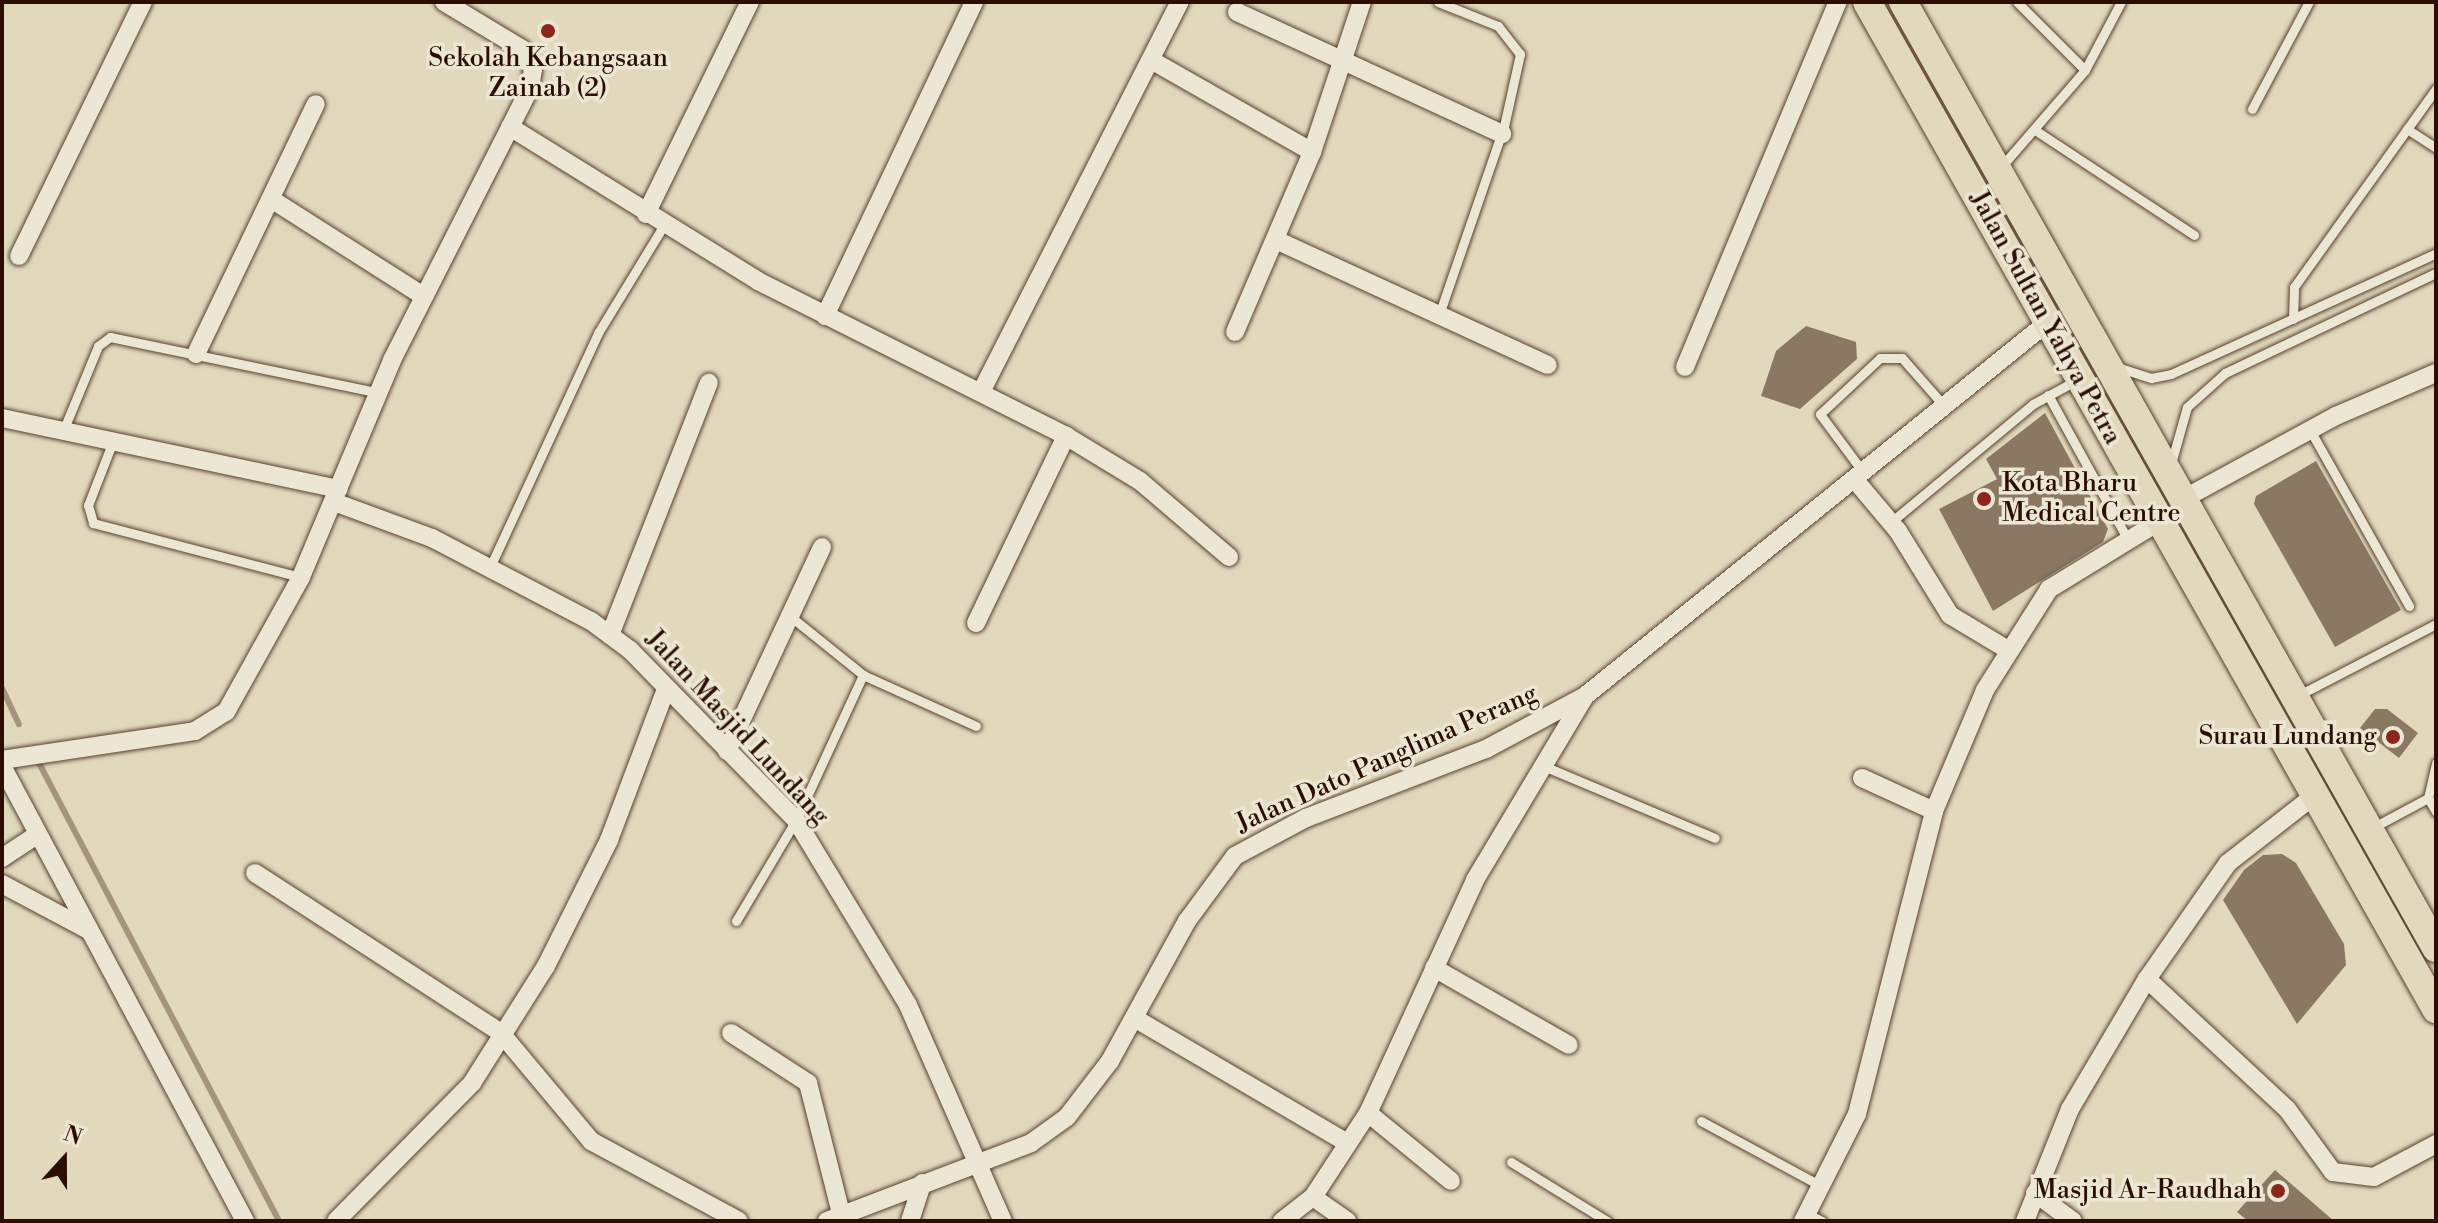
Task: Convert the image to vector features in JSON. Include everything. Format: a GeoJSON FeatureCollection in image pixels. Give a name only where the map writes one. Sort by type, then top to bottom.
{"type":"FeatureCollection","features":[{"type":"Feature","properties":{"kind":"highway","name":"Jalan Sultan Yahya Petra"},"geometry":{"type":"LineString","coordinates":[[1867,2],[2436,1009]]}},
{"type":"Feature","properties":{"kind":"highway","name":"Jalan Sultan Yahya Petra"},"geometry":{"type":"LineString","coordinates":[[1903,2],[2436,948]]}},
{"type":"Feature","properties":{"kind":"street"},"geometry":{"type":"LineString","coordinates":[[19,256],[143,2]]}},
{"type":"Feature","properties":{"kind":"street"},"geometry":{"type":"LineString","coordinates":[[2,760],[195,731],[219,720],[301,577],[423,296],[530,88],[530,58],[444,2]]}},
{"type":"Feature","properties":{"kind":"street"},"geometry":{"type":"LineString","coordinates":[[646,214],[750,2]]}},
{"type":"Feature","properties":{"kind":"street"},"geometry":{"type":"LineString","coordinates":[[825,316],[974,2]]}},
{"type":"Feature","properties":{"kind":"street"},"geometry":{"type":"LineString","coordinates":[[982,390],[1180,2]]}},
{"type":"Feature","properties":{"kind":"street"},"geometry":{"type":"LineString","coordinates":[[1235,332],[1312,152],[1362,2]]}},
{"type":"Feature","properties":{"kind":"street"},"geometry":{"type":"LineString","coordinates":[[1685,367],[1838,2]]}},
{"type":"Feature","properties":{"kind":"street"},"geometry":{"type":"LineString","coordinates":[[1237,12],[1502,134]]}},
{"type":"Feature","properties":{"kind":"street"},"geometry":{"type":"LineString","coordinates":[[1151,60],[1312,152]]}},
{"type":"Feature","properties":{"kind":"street"},"geometry":{"type":"LineString","coordinates":[[196,354],[316,104]]}},
{"type":"Feature","properties":{"kind":"street"},"geometry":{"type":"LineString","coordinates":[[510,127],[664,225],[825,316],[982,390],[1066,436],[1140,481],[1229,557]]}},
{"type":"Feature","properties":{"kind":"street"},"geometry":{"type":"LineString","coordinates":[[271,199],[423,296]]}},
{"type":"Feature","properties":{"kind":"street"},"geometry":{"type":"LineString","coordinates":[[1276,240],[1548,365]]}},
{"type":"Feature","properties":{"kind":"street","name":"Jalan Dato Panglima Perang"},"geometry":{"type":"LineString","coordinates":[[834,1217],[979,1165],[1067,1117],[1136,1019],[1187,921],[1235,856],[1306,818],[1486,749],[1585,696],[2048,322]]}},
{"type":"Feature","properties":{"kind":"street"},"geometry":{"type":"LineString","coordinates":[[2179,492],[2310,430],[2434,377]]}},
{"type":"Feature","properties":{"kind":"street"},"geometry":{"type":"LineString","coordinates":[[610,635],[709,383]]}},
{"type":"Feature","properties":{"kind":"street","name":"Jalan Masjid Lundang"},"geometry":{"type":"LineString","coordinates":[[2,418],[113,441],[336,495],[490,567],[610,635],[796,820],[908,1005],[1003,1221]]}},
{"type":"Feature","properties":{"kind":"street"},"geometry":{"type":"LineString","coordinates":[[976,623],[1066,436]]}},
{"type":"Feature","properties":{"kind":"street"},"geometry":{"type":"LineString","coordinates":[[1859,476],[1950,615],[2008,650]]}},
{"type":"Feature","properties":{"kind":"street"},"geometry":{"type":"LineString","coordinates":[[1811,1219],[1873,1066],[1934,811],[2008,650],[2049,589],[2160,521]]}},
{"type":"Feature","properties":{"kind":"street"},"geometry":{"type":"LineString","coordinates":[[727,751],[822,547]]}},
{"type":"Feature","properties":{"kind":"street"},"geometry":{"type":"LineString","coordinates":[[336,1221],[472,1083],[577,907],[666,689]]}},
{"type":"Feature","properties":{"kind":"street"},"geometry":{"type":"LineString","coordinates":[[1282,1221],[1313,1197],[1368,1113],[1475,880],[1546,767],[1585,696]]}},
{"type":"Feature","properties":{"kind":"street"},"geometry":{"type":"LineString","coordinates":[[2,766],[245,1221]]}},
{"type":"Feature","properties":{"kind":"street"},"geometry":{"type":"LineString","coordinates":[[1862,778],[1934,811]]}},
{"type":"Feature","properties":{"kind":"street"},"geometry":{"type":"LineString","coordinates":[[2025,1221],[2070,1109],[2147,979],[2228,863],[2315,795]]}},
{"type":"Feature","properties":{"kind":"street"},"geometry":{"type":"LineString","coordinates":[[2,858],[38,834]]}},
{"type":"Feature","properties":{"kind":"street"},"geometry":{"type":"LineString","coordinates":[[255,873],[500,1032],[549,1082],[591,1141],[739,1221]]}},
{"type":"Feature","properties":{"kind":"street"},"geometry":{"type":"LineString","coordinates":[[2,884],[88,930]]}},
{"type":"Feature","properties":{"kind":"street"},"geometry":{"type":"LineString","coordinates":[[1434,968],[1569,1045]]}},
{"type":"Feature","properties":{"kind":"street"},"geometry":{"type":"LineString","coordinates":[[2147,979],[2287,1109],[2333,1172],[2374,1177],[2436,1144]]}},
{"type":"Feature","properties":{"kind":"street"},"geometry":{"type":"LineString","coordinates":[[1136,1019],[1347,1143]]}},
{"type":"Feature","properties":{"kind":"street"},"geometry":{"type":"LineString","coordinates":[[731,1033],[808,1083],[834,1217]]}},
{"type":"Feature","properties":{"kind":"street"},"geometry":{"type":"LineString","coordinates":[[1368,1113],[1451,1181]]}},
{"type":"Feature","properties":{"kind":"street"},"geometry":{"type":"LineString","coordinates":[[910,1221],[922,1183]]}},
{"type":"Feature","properties":{"kind":"street"},"geometry":{"type":"LineString","coordinates":[[2035,1193],[2073,1221]]}},
{"type":"Feature","properties":{"kind":"street"},"geometry":{"type":"LineString","coordinates":[[1313,1197],[1347,1221]]}},
{"type":"Feature","properties":{"kind":"lane"},"geometry":{"type":"LineString","coordinates":[[1438,2],[1513,39],[1520,73],[1439,315]]}},
{"type":"Feature","properties":{"kind":"lane"},"geometry":{"type":"LineString","coordinates":[[2017,2],[2085,70]]}},
{"type":"Feature","properties":{"kind":"lane"},"geometry":{"type":"LineString","coordinates":[[1998,170],[2038,132],[2085,70],[2121,2]]}},
{"type":"Feature","properties":{"kind":"lane"},"geometry":{"type":"LineString","coordinates":[[2252,109],[2309,2]]}},
{"type":"Feature","properties":{"kind":"lane"},"geometry":{"type":"LineString","coordinates":[[2293,319],[2294,287],[2436,89]]}},
{"type":"Feature","properties":{"kind":"lane"},"geometry":{"type":"LineString","coordinates":[[2407,129],[2436,148]]}},
{"type":"Feature","properties":{"kind":"lane"},"geometry":{"type":"LineString","coordinates":[[2038,132],[2194,235]]}},
{"type":"Feature","properties":{"kind":"lane"},"geometry":{"type":"LineString","coordinates":[[490,567],[598,333],[664,225]]}},
{"type":"Feature","properties":{"kind":"lane"},"geometry":{"type":"LineString","coordinates":[[2104,359],[2136,375],[2171,374],[2436,253]]}},
{"type":"Feature","properties":{"kind":"lane"},"geometry":{"type":"LineString","coordinates":[[2179,492],[2179,420],[2205,389],[2237,366],[2436,273]]}},
{"type":"Feature","properties":{"kind":"lane"},"geometry":{"type":"LineString","coordinates":[[63,431],[105,339],[196,354],[380,393]]}},
{"type":"Feature","properties":{"kind":"lane"},"geometry":{"type":"LineString","coordinates":[[1859,476],[1820,414],[1880,358],[1902,358],[1945,407]]}},
{"type":"Feature","properties":{"kind":"lane"},"geometry":{"type":"LineString","coordinates":[[1891,522],[2048,395],[2080,378]]}},
{"type":"Feature","properties":{"kind":"lane"},"geometry":{"type":"LineString","coordinates":[[2048,395],[2128,540]]}},
{"type":"Feature","properties":{"kind":"lane"},"geometry":{"type":"LineString","coordinates":[[2310,430],[2409,606]]}},
{"type":"Feature","properties":{"kind":"lane"},"geometry":{"type":"LineString","coordinates":[[113,441],[88,505],[93,523],[301,577]]}},
{"type":"Feature","properties":{"kind":"lane"},"geometry":{"type":"LineString","coordinates":[[790,616],[863,675],[976,726]]}},
{"type":"Feature","properties":{"kind":"lane"},"geometry":{"type":"LineString","coordinates":[[2294,697],[2436,624]]}},
{"type":"Feature","properties":{"kind":"lane"},"geometry":{"type":"LineString","coordinates":[[736,921],[796,820],[863,675]]}},
{"type":"Feature","properties":{"kind":"lane"},"geometry":{"type":"LineString","coordinates":[[2436,763],[2428,798],[2436,812]]}},
{"type":"Feature","properties":{"kind":"lane"},"geometry":{"type":"LineString","coordinates":[[1546,767],[1715,838]]}},
{"type":"Feature","properties":{"kind":"lane"},"geometry":{"type":"LineString","coordinates":[[2369,829],[2428,798]]}},
{"type":"Feature","properties":{"kind":"lane"},"geometry":{"type":"LineString","coordinates":[[1701,1121],[1823,1186]]}},
{"type":"Feature","properties":{"kind":"lane"},"geometry":{"type":"LineString","coordinates":[[1511,1162],[1607,1221]]}},
{"type":"Feature","properties":{"kind":"building"},"geometry":{"type":"Polygon","coordinates":[[[1806,326],[1856,342],[1857,359],[1800,409],[1761,396],[1776,351],[1806,326]]]}},
{"type":"Feature","properties":{"kind":"building"},"geometry":{"type":"Polygon","coordinates":[[[2045,413],[2108,529],[2103,542],[1993,611],[1939,509],[1997,479],[1986,459],[2045,413]]]}},
{"type":"Feature","properties":{"kind":"building"},"geometry":{"type":"Polygon","coordinates":[[[2316,461],[2401,610],[2335,647],[2254,504],[2256,496],[2316,461]]]}},
{"type":"Feature","properties":{"kind":"building","name":"Surau Lundang"},"geometry":{"type":"Polygon","coordinates":[[[2375,709],[2387,709],[2418,733],[2399,758],[2360,728],[2375,709]]]}},
{"type":"Feature","properties":{"kind":"building"},"geometry":{"type":"Polygon","coordinates":[[[2282,854],[2296,863],[2344,944],[2346,965],[2297,1024],[2223,900],[2244,870],[2263,855],[2282,854]]]}},
{"type":"Feature","properties":{"kind":"building","name":"Masjid Ar-Raudhah"},"geometry":{"type":"Polygon","coordinates":[[[2275,1170],[2334,1221],[2248,1221],[2237,1212],[2275,1170]]]}},
{"type":"Feature","properties":{"kind":"waterway"},"geometry":{"type":"LineString","coordinates":[[2,688],[19,724]]}},
{"type":"Feature","properties":{"kind":"waterway"},"geometry":{"type":"LineString","coordinates":[[39,763],[279,1221]]}},
{"type":"Feature","properties":{"kind":"place","name":"Sekolah Kebangsaan Zainab (2)"},"geometry":{"type":"Point","coordinates":[548,31]}},
{"type":"Feature","properties":{"kind":"place","name":"Kota Bharu Medical Centre"},"geometry":{"type":"Point","coordinates":[1984,499]}},
{"type":"Feature","properties":{"kind":"place","name":"Surau Lundang"},"geometry":{"type":"Point","coordinates":[2393,737]}},
{"type":"Feature","properties":{"kind":"place","name":"Masjid Ar-Raudhah"},"geometry":{"type":"Point","coordinates":[2278,1191]}}]}
